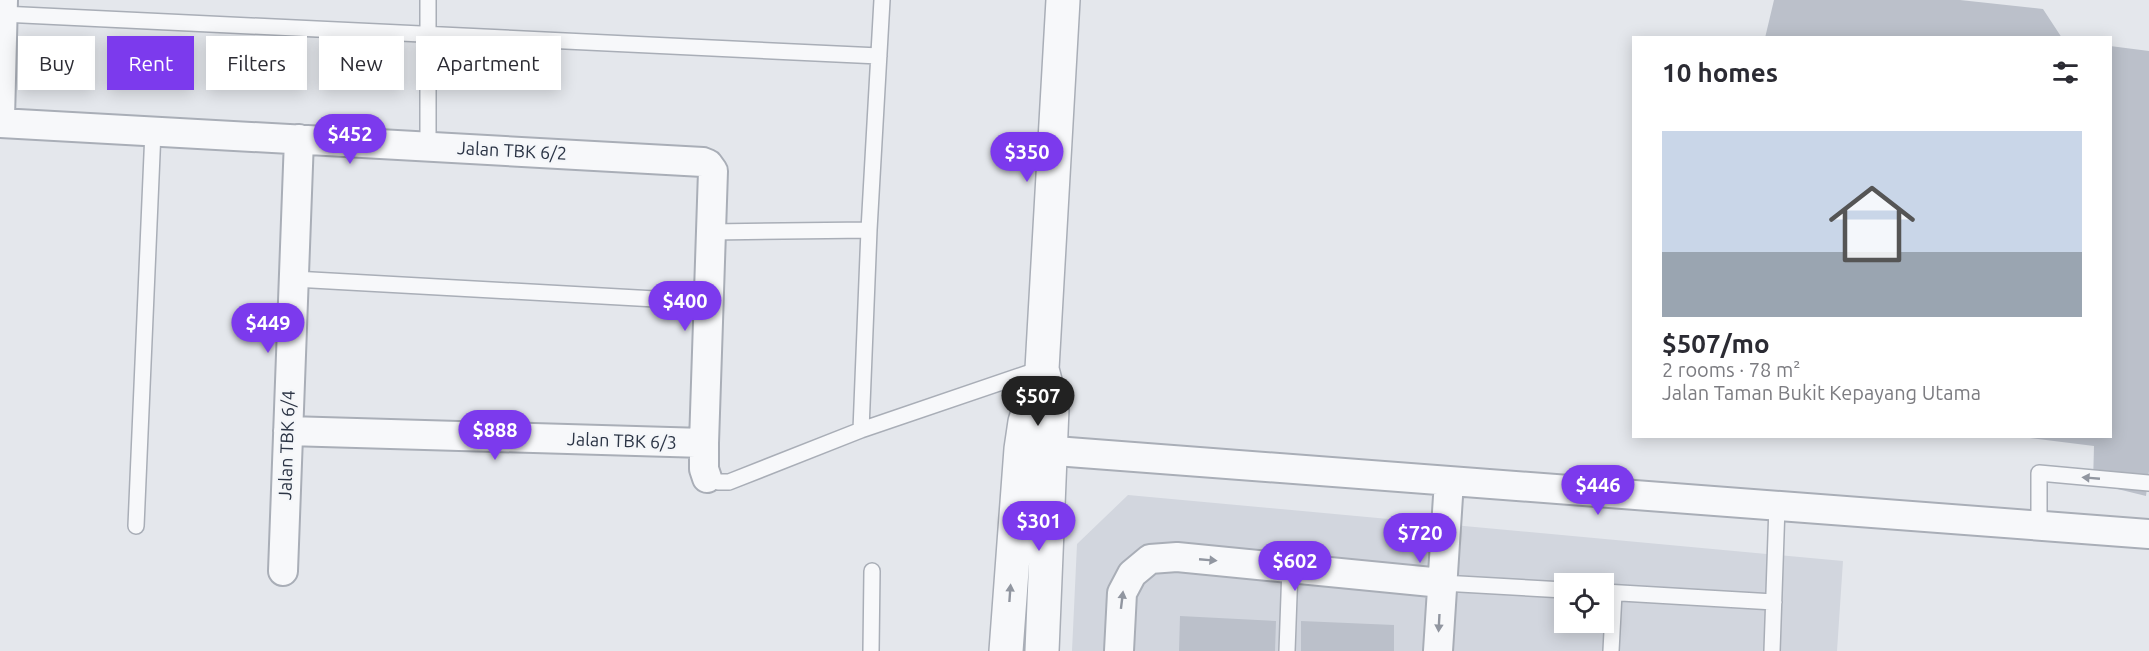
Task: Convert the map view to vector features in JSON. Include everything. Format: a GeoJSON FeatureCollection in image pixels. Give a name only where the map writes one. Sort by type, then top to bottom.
{"type":"FeatureCollection","features":[{"type":"Feature","properties":{"kind":"street"},"geometry":{"type":"LineString","coordinates":[[1006,651],[1036,450],[1052,408],[1042,369],[1063,0]]}},
{"type":"Feature","properties":{"kind":"street"},"geometry":{"type":"LineString","coordinates":[[0,118],[3,7]]}},
{"type":"Feature","properties":{"kind":"street","name":"Jalan TBK 6/2"},"geometry":{"type":"LineString","coordinates":[[0,123],[708,164],[713,171],[704,443],[704,469],[707,478]]}},
{"type":"Feature","properties":{"kind":"street","name":"Jalan TBK 6/4"},"geometry":{"type":"LineString","coordinates":[[283,571],[299,139]]}},
{"type":"Feature","properties":{"kind":"street","name":"Jalan TBK 6/3"},"geometry":{"type":"LineString","coordinates":[[288,431],[704,443]]}},
{"type":"Feature","properties":{"kind":"street"},"geometry":{"type":"LineString","coordinates":[[1036,450],[2149,534]]}},
{"type":"Feature","properties":{"kind":"street"},"geometry":{"type":"LineString","coordinates":[[1036,450],[1042,651]]}},
{"type":"Feature","properties":{"kind":"street"},"geometry":{"type":"LineString","coordinates":[[1438,651],[1449,481]]}},
{"type":"Feature","properties":{"kind":"street"},"geometry":{"type":"LineString","coordinates":[[1119,651],[1122,593],[1132,574],[1149,559],[1177,557],[1442,583]]}},
{"type":"Feature","properties":{"kind":"lane"},"geometry":{"type":"LineString","coordinates":[[428,0],[428,147]]}},
{"type":"Feature","properties":{"kind":"lane"},"geometry":{"type":"LineString","coordinates":[[861,430],[868,230],[882,0]]}},
{"type":"Feature","properties":{"kind":"lane"},"geometry":{"type":"LineString","coordinates":[[3,7],[428,35],[879,56]]}},
{"type":"Feature","properties":{"kind":"lane"},"geometry":{"type":"LineString","coordinates":[[136,526],[153,131]]}},
{"type":"Feature","properties":{"kind":"lane"},"geometry":{"type":"LineString","coordinates":[[711,232],[868,230]]}},
{"type":"Feature","properties":{"kind":"lane"},"geometry":{"type":"LineString","coordinates":[[294,279],[709,302]]}},
{"type":"Feature","properties":{"kind":"lane"},"geometry":{"type":"LineString","coordinates":[[707,478],[718,482],[729,482],[861,430],[1042,369]]}},
{"type":"Feature","properties":{"kind":"lane"},"geometry":{"type":"LineString","coordinates":[[2039,526],[2039,473],[2149,483]]}},
{"type":"Feature","properties":{"kind":"lane"},"geometry":{"type":"LineString","coordinates":[[1772,651],[1777,506]]}},
{"type":"Feature","properties":{"kind":"lane"},"geometry":{"type":"LineString","coordinates":[[1287,651],[1290,568]]}},
{"type":"Feature","properties":{"kind":"lane"},"geometry":{"type":"LineString","coordinates":[[871,651],[872,571]]}},
{"type":"Feature","properties":{"kind":"lane"},"geometry":{"type":"LineString","coordinates":[[1442,583],[1554,589]]}},
{"type":"Feature","properties":{"kind":"lane"},"geometry":{"type":"LineString","coordinates":[[1614,592],[1774,603]]}},
{"type":"Feature","properties":{"kind":"lane"},"geometry":{"type":"LineString","coordinates":[[1610,633],[1611,651]]}},
{"type":"Feature","properties":{"kind":"shaded area"},"geometry":{"type":"Polygon","coordinates":[[[1128,495],[1843,561],[1837,651],[1072,651],[1077,544],[1128,495]]]}},
{"type":"Feature","properties":{"kind":"building"},"geometry":{"type":"Polygon","coordinates":[[[1774,0],[1960,0],[2043,9],[2061,36],[1765,36],[1774,0]]]}},
{"type":"Feature","properties":{"kind":"building"},"geometry":{"type":"Polygon","coordinates":[[[2112,46],[2149,51],[2149,471],[2146,496],[2093,483],[2094,446],[2030,438],[2112,438],[2112,46]]]}},
{"type":"Feature","properties":{"kind":"building"},"geometry":{"type":"Polygon","coordinates":[[[1180,616],[1276,621],[1275,651],[1179,651],[1180,616]]]}},
{"type":"Feature","properties":{"kind":"building"},"geometry":{"type":"Polygon","coordinates":[[[1301,621],[1394,625],[1394,651],[1301,651],[1301,621]]]}}]}
